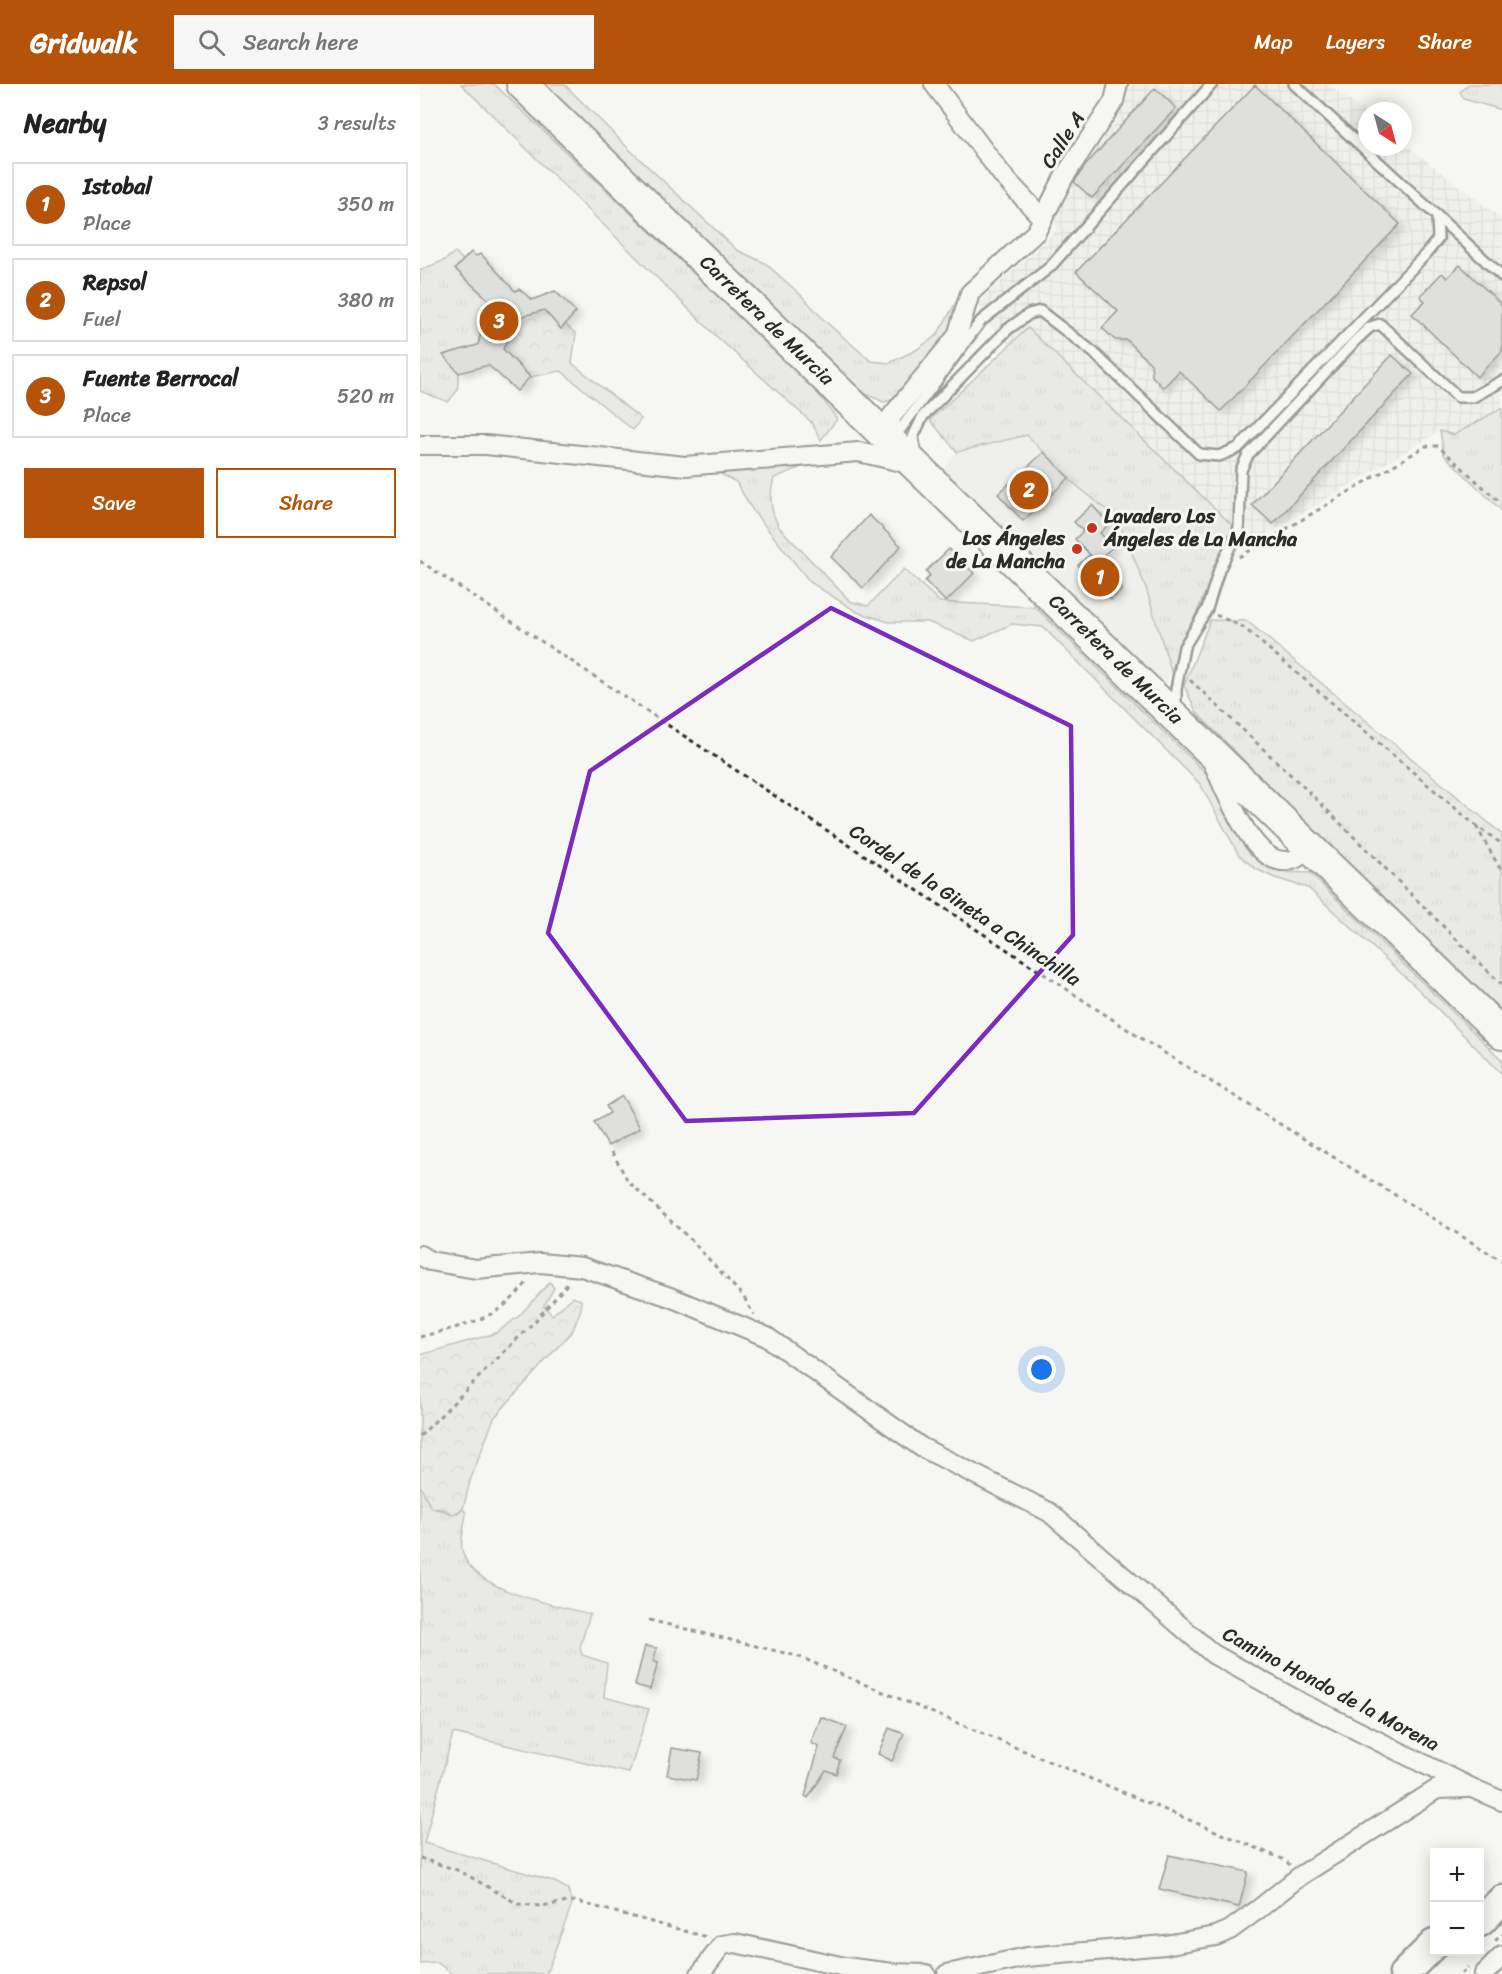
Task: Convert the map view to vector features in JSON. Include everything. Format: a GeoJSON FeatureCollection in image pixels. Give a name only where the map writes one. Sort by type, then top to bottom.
{"type":"FeatureCollection","features":[{"type":"Feature","properties":{"kind":"highway","name":"Carretera de Murcia"},"geometry":{"type":"LineString","coordinates":[[522,84],[891,439],[1502,1034]]}},
{"type":"Feature","properties":{"kind":"main road"},"geometry":{"type":"LineString","coordinates":[[1484,1896],[1502,1880]]}},
{"type":"Feature","properties":{"kind":"main road"},"geometry":{"type":"LineString","coordinates":[[1484,1917],[1502,1900]]}},
{"type":"Feature","properties":{"kind":"main road"},"geometry":{"type":"LineString","coordinates":[[1404,1974],[1430,1948]]}},
{"type":"Feature","properties":{"kind":"main road"},"geometry":{"type":"LineString","coordinates":[[1426,1974],[1445,1956]]}},
{"type":"Feature","properties":{"kind":"street"},"geometry":{"type":"LineString","coordinates":[[934,84],[1003,176],[1043,219]]}},
{"type":"Feature","properties":{"kind":"street","name":"Calle A"},"geometry":{"type":"LineString","coordinates":[[891,439],[891,417],[957,336],[970,293],[1036,232],[1065,177],[1114,101],[1118,84]]}},
{"type":"Feature","properties":{"kind":"street"},"geometry":{"type":"LineString","coordinates":[[420,445],[486,445],[685,466],[859,452],[918,466]]}},
{"type":"Feature","properties":{"kind":"street","name":"Camino Hondo de la Morena"},"geometry":{"type":"LineString","coordinates":[[420,1255],[430,1261],[476,1269],[540,1263],[582,1267],[670,1297],[767,1337],[921,1447],[1049,1512],[1213,1654],[1299,1702],[1502,1801]]}},
{"type":"Feature","properties":{"kind":"street"},"geometry":{"type":"LineString","coordinates":[[947,1974],[1016,1959],[1165,1945],[1216,1936],[1230,1930],[1300,1876],[1437,1789],[1472,1788]]}},
{"type":"Feature","properties":{"kind":"street"},"geometry":{"type":"LineString","coordinates":[[700,1974],[722,1945],[735,1943],[754,1945],[776,1953],[846,1967],[893,1973],[926,1974]]}},
{"type":"Feature","properties":{"kind":"lane"},"geometry":{"type":"LineString","coordinates":[[891,439],[981,321],[1050,267],[1212,84]]}},
{"type":"Feature","properties":{"kind":"lane"},"geometry":{"type":"LineString","coordinates":[[1294,84],[1502,276]]}},
{"type":"Feature","properties":{"kind":"lane"},"geometry":{"type":"LineString","coordinates":[[918,466],[913,437],[923,416],[1008,329],[1029,314],[1040,311],[1092,352],[1199,454],[1219,456],[1238,448],[1425,255],[1438,239],[1437,217]]}},
{"type":"Feature","properties":{"kind":"lane"},"geometry":{"type":"LineString","coordinates":[[1176,717],[1184,647],[1207,609],[1219,570],[1239,528],[1241,470],[1248,455],[1370,327],[1380,324],[1458,398],[1473,397],[1502,381]]}},
{"type":"Feature","properties":{"kind":"path"},"geometry":{"type":"LineString","coordinates":[[1219,570],[1426,446],[1438,446],[1502,504]]}},
{"type":"Feature","properties":{"kind":"path","name":"Cordel de la Gineta a Chinchilla"},"geometry":{"type":"LineString","coordinates":[[420,561],[1142,1040],[1502,1261]]}},
{"type":"Feature","properties":{"kind":"path"},"geometry":{"type":"LineString","coordinates":[[1207,609],[1243,627],[1475,825],[1502,844]]}},
{"type":"Feature","properties":{"kind":"path"},"geometry":{"type":"LineString","coordinates":[[1180,670],[1312,795],[1502,985]]}},
{"type":"Feature","properties":{"kind":"path"},"geometry":{"type":"LineString","coordinates":[[1475,825],[1502,872]]}},
{"type":"Feature","properties":{"kind":"path"},"geometry":{"type":"LineString","coordinates":[[612,1152],[628,1181],[690,1239],[743,1296],[767,1337]]}},
{"type":"Feature","properties":{"kind":"path"},"geometry":{"type":"LineString","coordinates":[[420,1337],[492,1315],[516,1297],[540,1263]]}},
{"type":"Feature","properties":{"kind":"path"},"geometry":{"type":"LineString","coordinates":[[420,1436],[536,1320],[582,1267]]}},
{"type":"Feature","properties":{"kind":"path"},"geometry":{"type":"LineString","coordinates":[[649,1620],[797,1656],[1285,1860],[1300,1876]]}},
{"type":"Feature","properties":{"kind":"path"},"geometry":{"type":"LineString","coordinates":[[420,1858],[460,1871],[518,1904],[541,1906],[575,1900],[705,1934],[722,1945]]}},
{"type":"Feature","properties":{"kind":"highlighted area"},"geometry":{"type":"Polygon","coordinates":[[[831,608],[1071,726],[1073,935],[914,1113],[686,1121],[548,933],[590,771],[831,608]]]}},
{"type":"Feature","properties":{"kind":"shaded area"},"geometry":{"type":"Polygon","coordinates":[[[1127,84],[1328,84],[1358,107],[1358,156],[1412,156],[1412,150],[1502,219],[1502,408],[1454,435],[1440,431],[1251,544],[1028,329],[1010,345],[978,314],[982,310],[977,304],[1056,230],[1055,213],[1061,198],[1116,121],[1127,84]]]}},
{"type":"Feature","properties":{"kind":"shaded area","name":"Los Ángeles de La Mancha"},"geometry":{"type":"Polygon","coordinates":[[[1027,435],[1071,481],[1118,519],[1146,588],[1171,671],[1166,685],[942,471],[957,452],[1027,435]]]}},
{"type":"Feature","properties":{"kind":"green space"},"geometry":{"type":"Polygon","coordinates":[[[461,84],[494,84],[813,386],[837,419],[821,440],[811,422],[716,336],[461,84]]]}},
{"type":"Feature","properties":{"kind":"green space"},"geometry":{"type":"Polygon","coordinates":[[[539,84],[564,84],[628,148],[737,250],[765,263],[803,297],[826,322],[871,361],[889,363],[916,350],[937,335],[965,287],[948,340],[896,399],[884,402],[857,390],[539,84]]]}},
{"type":"Feature","properties":{"kind":"green space"},"geometry":{"type":"Polygon","coordinates":[[[1469,84],[1502,84],[1502,110],[1464,99],[1460,92],[1469,84]]]}},
{"type":"Feature","properties":{"kind":"green space"},"geometry":{"type":"Polygon","coordinates":[[[455,252],[463,260],[455,269],[489,300],[478,345],[444,355],[459,373],[457,391],[448,402],[420,391],[420,270],[445,260],[455,252]]]}},
{"type":"Feature","properties":{"kind":"green space"},"geometry":{"type":"Polygon","coordinates":[[[544,310],[561,328],[565,324],[576,334],[572,363],[641,419],[633,430],[561,371],[530,377],[503,349],[516,318],[544,310]]]}},
{"type":"Feature","properties":{"kind":"green space"},"geometry":{"type":"Polygon","coordinates":[[[1028,328],[1234,527],[1171,671],[1146,588],[1118,519],[1071,481],[1027,435],[957,452],[930,420],[1028,328]]]}},
{"type":"Feature","properties":{"kind":"green space"},"geometry":{"type":"Polygon","coordinates":[[[1502,408],[1502,511],[1444,455],[1440,431],[1454,435],[1502,408]]]}},
{"type":"Feature","properties":{"kind":"green space"},"geometry":{"type":"Polygon","coordinates":[[[786,463],[804,466],[774,478],[771,503],[776,521],[779,527],[850,601],[868,606],[904,569],[940,602],[1035,607],[1204,771],[1249,848],[1263,864],[1288,872],[1310,873],[1502,1060],[1502,1074],[1416,987],[1308,888],[1275,878],[1256,869],[1239,855],[1200,784],[1043,627],[1012,624],[974,641],[928,622],[889,622],[857,612],[810,582],[753,511],[736,482],[719,473],[747,467],[786,463]]]}},
{"type":"Feature","properties":{"kind":"green space"},"geometry":{"type":"Polygon","coordinates":[[[1210,620],[1247,621],[1502,834],[1502,1020],[1197,713],[1184,686],[1210,620]]]}},
{"type":"Feature","properties":{"kind":"green space"},"geometry":{"type":"Polygon","coordinates":[[[550,1282],[554,1288],[544,1306],[552,1315],[573,1297],[581,1300],[581,1309],[573,1330],[494,1418],[470,1481],[463,1509],[453,1514],[443,1509],[431,1508],[420,1485],[420,1355],[496,1333],[519,1316],[550,1282]]]}},
{"type":"Feature","properties":{"kind":"green space"},"geometry":{"type":"Polygon","coordinates":[[[420,1485],[433,1508],[448,1513],[458,1513],[463,1509],[466,1513],[462,1550],[469,1564],[481,1576],[516,1594],[590,1614],[580,1647],[582,1655],[607,1663],[604,1697],[649,1709],[629,1773],[453,1733],[424,1843],[553,1881],[568,1889],[572,1904],[546,1974],[452,1974],[438,1963],[420,1964],[420,1485]]]}},
{"type":"Feature","properties":{"kind":"building"},"geometry":{"type":"Polygon","coordinates":[[[1255,85],[1400,224],[1221,411],[1179,371],[1163,388],[1152,376],[1151,364],[1127,340],[1115,340],[1102,328],[1118,311],[1076,272],[1255,85]]]}},
{"type":"Feature","properties":{"kind":"building"},"geometry":{"type":"Polygon","coordinates":[[[1155,88],[1176,108],[1092,198],[1074,182],[1085,166],[1155,88]]]}},
{"type":"Feature","properties":{"kind":"building"},"geometry":{"type":"Polygon","coordinates":[[[471,252],[476,256],[481,254],[515,291],[519,289],[532,300],[555,291],[576,312],[561,329],[544,310],[516,318],[503,349],[530,377],[517,391],[488,365],[459,373],[443,355],[478,345],[489,300],[455,269],[471,252]]]}},
{"type":"Feature","properties":{"kind":"building"},"geometry":{"type":"Polygon","coordinates":[[[1460,265],[1502,305],[1502,351],[1477,377],[1412,314],[1425,301],[1420,296],[1442,273],[1447,278],[1460,265]]]}},
{"type":"Feature","properties":{"kind":"building"},"geometry":{"type":"Polygon","coordinates":[[[1392,355],[1413,374],[1273,524],[1252,505],[1392,355]]]}},
{"type":"Feature","properties":{"kind":"building"},"geometry":{"type":"Polygon","coordinates":[[[1044,452],[1069,478],[1023,521],[998,494],[1044,452]]]}},
{"type":"Feature","properties":{"kind":"building","name":"Lavadero Los Ángeles de La Mancha"},"geometry":{"type":"Polygon","coordinates":[[[1092,505],[1109,524],[1100,533],[1113,547],[1096,561],[1075,539],[1083,531],[1074,522],[1092,505]]]}},
{"type":"Feature","properties":{"kind":"building"},"geometry":{"type":"Polygon","coordinates":[[[869,515],[901,546],[863,588],[831,557],[869,515]]]}},
{"type":"Feature","properties":{"kind":"building"},"geometry":{"type":"Polygon","coordinates":[[[949,549],[974,573],[946,602],[925,581],[930,576],[926,571],[949,549]]]}},
{"type":"Feature","properties":{"kind":"building"},"geometry":{"type":"Polygon","coordinates":[[[1089,555],[1122,590],[1111,600],[1078,565],[1089,555]]]}},
{"type":"Feature","properties":{"kind":"building"},"geometry":{"type":"Polygon","coordinates":[[[622,1096],[640,1128],[608,1146],[594,1122],[610,1113],[606,1106],[622,1096]]]}},
{"type":"Feature","properties":{"kind":"building"},"geometry":{"type":"Polygon","coordinates":[[[645,1646],[657,1648],[653,1661],[658,1663],[650,1689],[635,1685],[645,1646]]]}},
{"type":"Feature","properties":{"kind":"building"},"geometry":{"type":"Polygon","coordinates":[[[821,1717],[847,1727],[834,1758],[840,1760],[836,1774],[826,1770],[808,1798],[805,1796],[819,1747],[811,1743],[821,1717]]]}},
{"type":"Feature","properties":{"kind":"building"},"geometry":{"type":"Polygon","coordinates":[[[889,1728],[904,1734],[892,1761],[878,1754],[889,1728]]]}},
{"type":"Feature","properties":{"kind":"building"},"geometry":{"type":"Polygon","coordinates":[[[672,1748],[702,1753],[696,1780],[667,1775],[672,1748]]]}},
{"type":"Feature","properties":{"kind":"building"},"geometry":{"type":"Polygon","coordinates":[[[1169,1855],[1248,1872],[1239,1907],[1159,1889],[1169,1855]]]}},
{"type":"Feature","properties":{"kind":"place","name":"Fuente Berrocal"},"geometry":{"type":"Point","coordinates":[499,321]}},
{"type":"Feature","properties":{"kind":"place","name":"Repsol"},"geometry":{"type":"Point","coordinates":[1029,490]}},
{"type":"Feature","properties":{"kind":"place","name":"Lavadero Los Ángeles de La Mancha"},"geometry":{"type":"Point","coordinates":[1092,528]}},
{"type":"Feature","properties":{"kind":"place","name":"Los Ángeles de La Mancha"},"geometry":{"type":"Point","coordinates":[1077,549]}},
{"type":"Feature","properties":{"kind":"place","name":"Istobal"},"geometry":{"type":"Point","coordinates":[1100,577]}}]}
